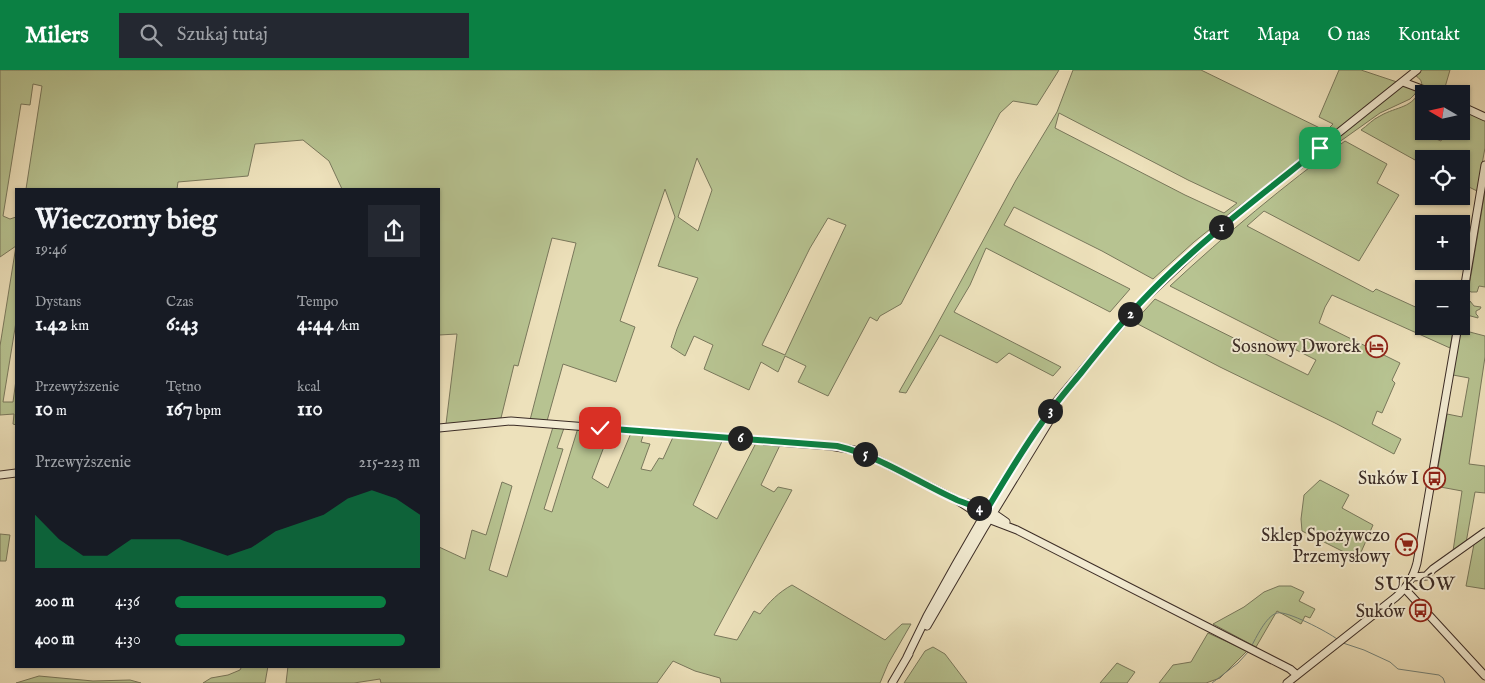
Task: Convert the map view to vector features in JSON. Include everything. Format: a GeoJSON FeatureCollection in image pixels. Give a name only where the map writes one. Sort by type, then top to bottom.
{"type":"FeatureCollection","features":[{"type":"Feature","properties":{"kind":"street"},"geometry":{"type":"LineString","coordinates":[[892,683],[931,620],[1040,425],[1106,342],[1142,301],[1204,242],[1242,209],[1417,70]]}},
{"type":"Feature","properties":{"kind":"street"},"geometry":{"type":"LineString","coordinates":[[1403,82],[1415,86]]}},
{"type":"Feature","properties":{"kind":"street"},"geometry":{"type":"LineString","coordinates":[[1470,110],[1485,117]]}},
{"type":"Feature","properties":{"kind":"street"},"geometry":{"type":"LineString","coordinates":[[1466,280],[1485,165]]}},
{"type":"Feature","properties":{"kind":"street"},"geometry":{"type":"LineString","coordinates":[[1287,683],[1405,589],[1414,573],[1456,335]]}},
{"type":"Feature","properties":{"kind":"street"},"geometry":{"type":"LineString","coordinates":[[440,428],[511,421],[837,446],[854,450],[870,456],[988,515],[1292,670],[1297,675]]}},
{"type":"Feature","properties":{"kind":"street"},"geometry":{"type":"LineString","coordinates":[[0,475],[15,473]]}},
{"type":"Feature","properties":{"kind":"street"},"geometry":{"type":"LineString","coordinates":[[1414,573],[1426,576],[1485,532]]}},
{"type":"Feature","properties":{"kind":"street"},"geometry":{"type":"LineString","coordinates":[[1405,589],[1485,676]]}},
{"type":"Feature","properties":{"kind":"green space"},"geometry":{"type":"Polygon","coordinates":[[[0,70],[1059,70],[1037,105],[1013,101],[1000,113],[901,304],[880,316],[877,321],[870,317],[828,396],[798,382],[806,366],[785,356],[778,372],[761,362],[749,390],[704,369],[713,345],[694,336],[685,356],[671,347],[698,278],[658,266],[675,217],[665,189],[620,321],[635,327],[616,382],[563,364],[547,421],[530,420],[576,243],[552,238],[518,366],[514,365],[501,418],[446,424],[457,334],[440,335],[440,188],[342,188],[329,161],[303,140],[255,144],[248,176],[178,182],[177,188],[26,188],[42,86],[33,84],[30,105],[21,104],[3,216],[10,219],[15,217],[15,247],[0,257],[0,70]],[[697,158],[678,217],[698,231],[712,190],[697,158]],[[828,218],[810,248],[762,345],[785,355],[846,225],[828,218]]]}},
{"type":"Feature","properties":{"kind":"green space"},"geometry":{"type":"Polygon","coordinates":[[[1073,70],[1201,70],[1326,131],[1333,124],[1319,117],[1339,70],[1361,70],[1397,82],[1326,140],[1194,242],[1153,279],[1014,207],[1004,225],[1130,289],[1110,312],[986,248],[970,285],[954,312],[1061,367],[1053,376],[1009,353],[997,363],[940,335],[906,393],[899,392],[1016,180],[1057,112],[1073,70]],[[1059,113],[1055,128],[1185,195],[1224,213],[1237,203],[1188,180],[1059,113]]]}},
{"type":"Feature","properties":{"kind":"green space"},"geometry":{"type":"Polygon","coordinates":[[[1420,70],[1450,70],[1446,85],[1422,85],[1421,80],[1415,75],[1420,70]]]}},
{"type":"Feature","properties":{"kind":"green space"},"geometry":{"type":"Polygon","coordinates":[[[1404,84],[1415,87],[1415,94],[1410,99],[1380,113],[1282,181],[1404,84]]]}},
{"type":"Feature","properties":{"kind":"green space"},"geometry":{"type":"Polygon","coordinates":[[[1415,99],[1415,140],[1470,140],[1470,112],[1485,120],[1485,148],[1477,191],[1470,188],[1470,150],[1415,150],[1415,160],[1361,130],[1377,117],[1415,99]]]}},
{"type":"Feature","properties":{"kind":"green space"},"geometry":{"type":"Polygon","coordinates":[[[1345,141],[1387,164],[1377,183],[1399,195],[1359,261],[1264,211],[1247,226],[1373,292],[1376,289],[1415,307],[1415,332],[1332,295],[1319,323],[1400,363],[1392,380],[1395,383],[1382,413],[1377,411],[1372,424],[1401,439],[1394,454],[1134,322],[1155,299],[1308,375],[1316,360],[1170,286],[1299,175],[1345,141]]]}},
{"type":"Feature","properties":{"kind":"green space"},"geometry":{"type":"Polygon","coordinates":[[[1485,191],[1485,287],[1479,286],[1477,292],[1471,292],[1470,281],[1485,191]]]}},
{"type":"Feature","properties":{"kind":"green space"},"geometry":{"type":"Polygon","coordinates":[[[15,252],[15,328],[3,402],[13,402],[15,387],[15,425],[13,424],[14,414],[0,415],[0,346],[15,252]]]}},
{"type":"Feature","properties":{"kind":"green space"},"geometry":{"type":"Polygon","coordinates":[[[1470,301],[1474,306],[1481,307],[1476,311],[1478,318],[1470,316],[1470,301]]]}},
{"type":"Feature","properties":{"kind":"green space"},"geometry":{"type":"Polygon","coordinates":[[[1470,332],[1485,336],[1485,357],[1469,464],[1485,466],[1485,493],[1475,492],[1466,543],[1453,551],[1462,491],[1435,486],[1447,414],[1462,417],[1469,378],[1453,375],[1459,335],[1470,335],[1470,332]]]}},
{"type":"Feature","properties":{"kind":"green space"},"geometry":{"type":"Polygon","coordinates":[[[1421,335],[1452,335],[1450,348],[1421,335]]]}},
{"type":"Feature","properties":{"kind":"green space"},"geometry":{"type":"Polygon","coordinates":[[[553,427],[564,428],[557,448],[563,449],[544,509],[552,512],[578,428],[610,431],[592,478],[608,488],[631,433],[644,433],[641,442],[650,444],[641,469],[651,471],[659,458],[663,459],[674,435],[724,437],[693,505],[717,519],[757,441],[781,443],[761,485],[774,492],[778,487],[792,490],[714,635],[737,640],[754,611],[760,614],[767,605],[792,585],[885,640],[902,624],[911,624],[888,664],[880,683],[721,683],[720,678],[695,671],[673,661],[657,683],[381,683],[380,679],[354,683],[286,683],[288,668],[440,668],[440,547],[465,559],[472,530],[486,535],[502,482],[512,486],[489,570],[507,577],[553,427]]]}},
{"type":"Feature","properties":{"kind":"green space"},"geometry":{"type":"Polygon","coordinates":[[[1320,480],[1349,495],[1342,508],[1373,525],[1358,559],[1302,531],[1301,519],[1304,495],[1320,480]]]}},
{"type":"Feature","properties":{"kind":"green space"},"geometry":{"type":"Polygon","coordinates":[[[0,534],[10,535],[6,561],[0,561],[0,534]]]}},
{"type":"Feature","properties":{"kind":"green space"},"geometry":{"type":"Polygon","coordinates":[[[1485,536],[1485,589],[1466,586],[1474,544],[1485,536]]]}},
{"type":"Feature","properties":{"kind":"green space"},"geometry":{"type":"Polygon","coordinates":[[[1279,586],[1291,586],[1304,592],[1299,601],[1315,609],[1310,618],[1305,616],[1301,624],[1277,611],[1256,647],[1213,624],[1244,607],[1264,592],[1279,586]]]}},
{"type":"Feature","properties":{"kind":"green space"},"geometry":{"type":"Polygon","coordinates":[[[1208,633],[1247,651],[1220,678],[1206,683],[1159,683],[1173,665],[1191,662],[1208,633]]]}},
{"type":"Feature","properties":{"kind":"green space"},"geometry":{"type":"Polygon","coordinates":[[[933,647],[945,654],[967,683],[904,683],[925,651],[933,647]]]}},
{"type":"Feature","properties":{"kind":"green space"},"geometry":{"type":"Polygon","coordinates":[[[1117,663],[1135,672],[1127,683],[1100,683],[1117,663]]]}},
{"type":"Feature","properties":{"kind":"green space"},"geometry":{"type":"Polygon","coordinates":[[[241,668],[268,668],[265,683],[203,683],[211,678],[228,675],[241,668]]]}},
{"type":"Feature","properties":{"kind":"green space"},"geometry":{"type":"Polygon","coordinates":[[[39,676],[93,681],[130,680],[141,683],[16,683],[39,676]]]}},
{"type":"Feature","properties":{"kind":"waterway"},"geometry":{"type":"LineString","coordinates":[[1251,647],[1265,623],[1277,613],[1298,618],[1337,639]]}},
{"type":"Feature","properties":{"kind":"waterway"},"geometry":{"type":"LineString","coordinates":[[1343,643],[1390,662],[1398,669],[1439,675],[1445,683]]}},
{"type":"Feature","properties":{"kind":"waterway"},"geometry":{"type":"LineString","coordinates":[[1212,683],[1238,663],[1249,651]]}},
{"type":"Feature","properties":{"kind":"place","name":"Sosnowy Dworek"},"geometry":{"type":"Point","coordinates":[1377,346]}},
{"type":"Feature","properties":{"kind":"place","name":"Suków I"},"geometry":{"type":"Point","coordinates":[1435,478]}},
{"type":"Feature","properties":{"kind":"place","name":"Sklep Spożywczo Przemysłowy"},"geometry":{"type":"Point","coordinates":[1406,545]}},
{"type":"Feature","properties":{"kind":"place","name":"Suków"},"geometry":{"type":"Point","coordinates":[1421,611]}},
{"type":"Feature","properties":{"kind":"district","name":"SUKÓW"},"geometry":{"type":"Point","coordinates":[1415,583]}},
{"type":"Feature","properties":{"kind":"route"},"geometry":{"type":"LineString","coordinates":[[600,428],[837,446],[870,456],[957,500],[986,511],[1056,402],[1142,301],[1217,230],[1320,148]]}}]}
